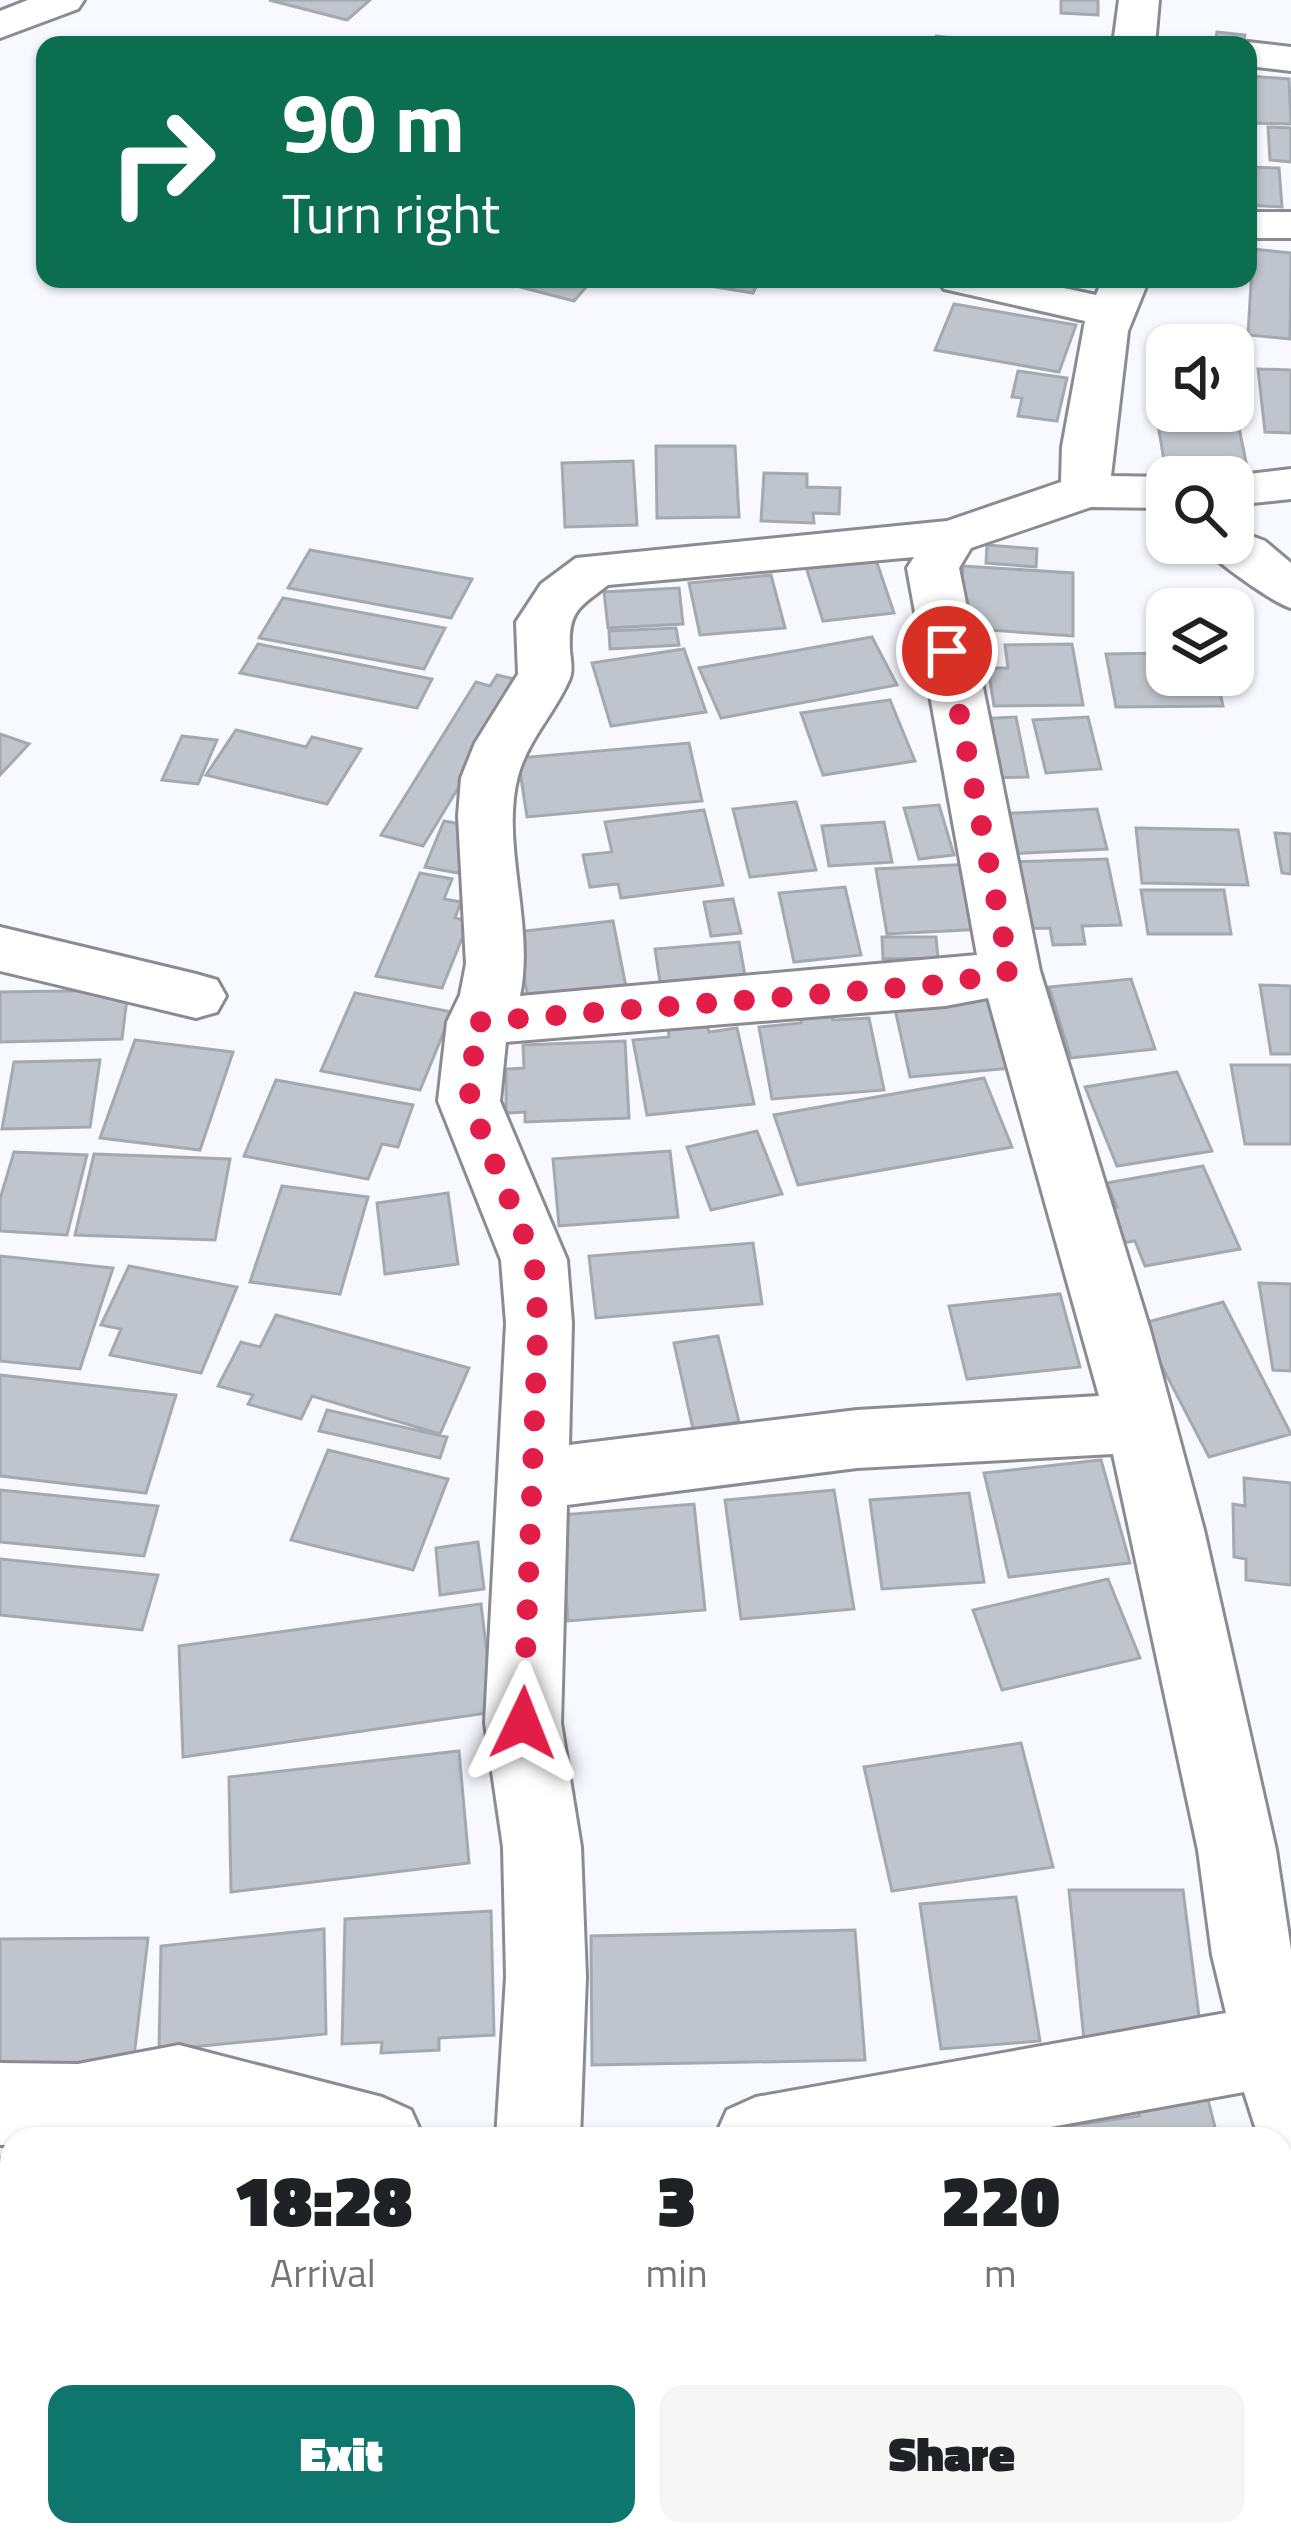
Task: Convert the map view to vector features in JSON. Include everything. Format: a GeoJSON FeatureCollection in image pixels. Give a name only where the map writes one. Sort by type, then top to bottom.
{"type":"FeatureCollection","features":[{"type":"Feature","properties":{"kind":"street"},"geometry":{"type":"LineString","coordinates":[[0,26],[64,0]]}},
{"type":"Feature","properties":{"kind":"street"},"geometry":{"type":"LineString","coordinates":[[1139,0],[1140,36]]}},
{"type":"Feature","properties":{"kind":"street"},"geometry":{"type":"LineString","coordinates":[[1257,56],[1291,59]]}},
{"type":"Feature","properties":{"kind":"street"},"geometry":{"type":"LineString","coordinates":[[1257,225],[1291,225]]}},
{"type":"Feature","properties":{"kind":"street"},"geometry":{"type":"LineString","coordinates":[[1044,288],[1119,296],[1104,331],[1100,391],[1087,448],[1135,497]]}},
{"type":"Feature","properties":{"kind":"street"},"geometry":{"type":"LineString","coordinates":[[1254,488],[1291,484]]}},
{"type":"Feature","properties":{"kind":"street"},"geometry":{"type":"LineString","coordinates":[[539,2127],[546,1977],[542,1847],[523,1723],[538,1323],[534,1260],[469,1101],[477,1022],[490,995],[496,964],[486,815],[489,778],[503,743],[544,674],[542,622],[560,596],[594,570],[953,537],[1135,497]]}},
{"type":"Feature","properties":{"kind":"street"},"geometry":{"type":"LineString","coordinates":[[865,2127],[1281,2081],[1228,1804],[1140,1423],[1010,971],[933,568],[953,537]]}},
{"type":"Feature","properties":{"kind":"street"},"geometry":{"type":"LineString","coordinates":[[1254,559],[1291,591]]}},
{"type":"Feature","properties":{"kind":"street"},"geometry":{"type":"LineString","coordinates":[[0,949],[196,996]]}},
{"type":"Feature","properties":{"kind":"street"},"geometry":{"type":"LineString","coordinates":[[477,1022],[944,984],[1010,971]]}},
{"type":"Feature","properties":{"kind":"street"},"geometry":{"type":"LineString","coordinates":[[533,1479],[857,1439],[1140,1423]]}},
{"type":"Feature","properties":{"kind":"street"},"geometry":{"type":"LineString","coordinates":[[0,2104],[78,2105],[178,2086],[336,2127]]}},
{"type":"Feature","properties":{"kind":"building"},"geometry":{"type":"Polygon","coordinates":[[[269,0],[370,0],[347,20],[269,0]]]}},
{"type":"Feature","properties":{"kind":"building"},"geometry":{"type":"Polygon","coordinates":[[[1061,0],[1098,0],[1098,15],[1061,13],[1061,0]]]}},
{"type":"Feature","properties":{"kind":"building"},"geometry":{"type":"Polygon","coordinates":[[[1257,77],[1289,79],[1291,124],[1257,123],[1257,77]]]}},
{"type":"Feature","properties":{"kind":"building"},"geometry":{"type":"Polygon","coordinates":[[[1268,127],[1291,128],[1291,162],[1270,160],[1268,127]]]}},
{"type":"Feature","properties":{"kind":"building"},"geometry":{"type":"Polygon","coordinates":[[[1257,167],[1279,168],[1282,207],[1257,206],[1257,167]]]}},
{"type":"Feature","properties":{"kind":"building"},"geometry":{"type":"Polygon","coordinates":[[[1257,249],[1291,253],[1290,339],[1254,336],[1254,324],[1249,324],[1251,288],[1257,288],[1257,249]]]}},
{"type":"Feature","properties":{"kind":"building"},"geometry":{"type":"Polygon","coordinates":[[[524,288],[585,288],[574,301],[524,288]]]}},
{"type":"Feature","properties":{"kind":"building"},"geometry":{"type":"Polygon","coordinates":[[[954,304],[1076,325],[1059,372],[935,350],[954,304]]]}},
{"type":"Feature","properties":{"kind":"building"},"geometry":{"type":"Polygon","coordinates":[[[1258,369],[1291,370],[1291,433],[1265,432],[1258,369]]]}},
{"type":"Feature","properties":{"kind":"building"},"geometry":{"type":"Polygon","coordinates":[[[1018,371],[1067,378],[1057,421],[1018,416],[1022,398],[1012,397],[1018,371]]]}},
{"type":"Feature","properties":{"kind":"building"},"geometry":{"type":"Polygon","coordinates":[[[1159,432],[1240,432],[1245,456],[1163,456],[1159,432]]]}},
{"type":"Feature","properties":{"kind":"building"},"geometry":{"type":"Polygon","coordinates":[[[656,446],[735,446],[739,517],[657,518],[656,446]]]}},
{"type":"Feature","properties":{"kind":"building"},"geometry":{"type":"Polygon","coordinates":[[[633,461],[637,525],[565,527],[562,463],[633,461]]]}},
{"type":"Feature","properties":{"kind":"building"},"geometry":{"type":"Polygon","coordinates":[[[764,473],[807,474],[807,487],[840,488],[839,514],[813,513],[814,523],[761,521],[764,473]]]}},
{"type":"Feature","properties":{"kind":"building"},"geometry":{"type":"Polygon","coordinates":[[[987,545],[1037,549],[1036,567],[986,563],[987,545]]]}},
{"type":"Feature","properties":{"kind":"building"},"geometry":{"type":"Polygon","coordinates":[[[310,550],[472,579],[451,618],[288,588],[310,550]]]}},
{"type":"Feature","properties":{"kind":"building"},"geometry":{"type":"Polygon","coordinates":[[[875,557],[894,613],[823,621],[805,564],[875,557]]]}},
{"type":"Feature","properties":{"kind":"building"},"geometry":{"type":"Polygon","coordinates":[[[963,566],[1073,573],[1073,636],[960,628],[963,566]]]}},
{"type":"Feature","properties":{"kind":"building"},"geometry":{"type":"Polygon","coordinates":[[[771,575],[785,628],[700,635],[689,583],[771,575]]]}},
{"type":"Feature","properties":{"kind":"building"},"geometry":{"type":"Polygon","coordinates":[[[679,588],[683,624],[608,628],[604,592],[679,588]]]}},
{"type":"Feature","properties":{"kind":"building"},"geometry":{"type":"Polygon","coordinates":[[[283,598],[445,628],[424,669],[259,638],[283,598]]]}},
{"type":"Feature","properties":{"kind":"building"},"geometry":{"type":"Polygon","coordinates":[[[676,628],[679,645],[610,649],[609,631],[676,628]]]}},
{"type":"Feature","properties":{"kind":"building"},"geometry":{"type":"Polygon","coordinates":[[[872,637],[897,685],[721,718],[699,668],[872,637]]]}},
{"type":"Feature","properties":{"kind":"building"},"geometry":{"type":"Polygon","coordinates":[[[258,644],[432,679],[417,708],[240,673],[258,644]]]}},
{"type":"Feature","properties":{"kind":"building"},"geometry":{"type":"Polygon","coordinates":[[[1072,644],[1083,705],[994,706],[988,668],[1008,668],[1005,645],[1072,644]]]}},
{"type":"Feature","properties":{"kind":"building"},"geometry":{"type":"Polygon","coordinates":[[[684,649],[706,712],[611,726],[592,663],[684,649]]]}},
{"type":"Feature","properties":{"kind":"building"},"geometry":{"type":"Polygon","coordinates":[[[1146,653],[1146,696],[1221,696],[1223,706],[1116,707],[1106,654],[1146,653]]]}},
{"type":"Feature","properties":{"kind":"building"},"geometry":{"type":"Polygon","coordinates":[[[497,675],[523,681],[423,846],[381,835],[476,682],[490,686],[497,675]]]}},
{"type":"Feature","properties":{"kind":"building"},"geometry":{"type":"Polygon","coordinates":[[[890,700],[915,761],[823,775],[801,713],[890,700]]]}},
{"type":"Feature","properties":{"kind":"building"},"geometry":{"type":"Polygon","coordinates":[[[1016,717],[1028,777],[989,778],[977,719],[1016,717]]]}},
{"type":"Feature","properties":{"kind":"building"},"geometry":{"type":"Polygon","coordinates":[[[1088,717],[1101,769],[1046,773],[1033,720],[1088,717]]]}},
{"type":"Feature","properties":{"kind":"building"},"geometry":{"type":"Polygon","coordinates":[[[236,730],[306,747],[312,737],[361,749],[327,804],[206,775],[236,730]]]}},
{"type":"Feature","properties":{"kind":"building"},"geometry":{"type":"Polygon","coordinates":[[[0,734],[29,744],[0,775],[0,734]]]}},
{"type":"Feature","properties":{"kind":"building"},"geometry":{"type":"Polygon","coordinates":[[[182,736],[217,740],[198,784],[162,780],[182,736]]]}},
{"type":"Feature","properties":{"kind":"building"},"geometry":{"type":"Polygon","coordinates":[[[689,743],[702,801],[527,817],[518,758],[689,743]]]}},
{"type":"Feature","properties":{"kind":"building"},"geometry":{"type":"Polygon","coordinates":[[[796,802],[816,870],[750,877],[733,809],[796,802]]]}},
{"type":"Feature","properties":{"kind":"building"},"geometry":{"type":"Polygon","coordinates":[[[939,805],[954,855],[919,859],[904,808],[939,805]]]}},
{"type":"Feature","properties":{"kind":"building"},"geometry":{"type":"Polygon","coordinates":[[[1097,809],[1107,849],[1004,854],[995,814],[1097,809]]]}},
{"type":"Feature","properties":{"kind":"building"},"geometry":{"type":"Polygon","coordinates":[[[704,810],[723,885],[621,898],[618,884],[590,887],[583,855],[612,852],[605,822],[704,810]]]}},
{"type":"Feature","properties":{"kind":"building"},"geometry":{"type":"Polygon","coordinates":[[[444,821],[477,827],[458,873],[425,867],[444,821]]]}},
{"type":"Feature","properties":{"kind":"building"},"geometry":{"type":"Polygon","coordinates":[[[884,822],[892,862],[829,866],[822,826],[884,822]]]}},
{"type":"Feature","properties":{"kind":"building"},"geometry":{"type":"Polygon","coordinates":[[[1136,828],[1238,830],[1248,885],[1142,883],[1136,828]]]}},
{"type":"Feature","properties":{"kind":"building"},"geometry":{"type":"Polygon","coordinates":[[[1275,833],[1291,834],[1291,874],[1282,873],[1275,833]]]}},
{"type":"Feature","properties":{"kind":"building"},"geometry":{"type":"Polygon","coordinates":[[[1107,859],[1121,925],[1082,926],[1085,944],[1053,945],[1050,928],[1016,929],[1004,862],[1107,859]]]}},
{"type":"Feature","properties":{"kind":"building"},"geometry":{"type":"Polygon","coordinates":[[[972,864],[985,929],[887,934],[876,869],[972,864]]]}},
{"type":"Feature","properties":{"kind":"building"},"geometry":{"type":"Polygon","coordinates":[[[420,873],[452,879],[444,899],[461,902],[455,918],[469,921],[442,988],[376,976],[420,873]]]}},
{"type":"Feature","properties":{"kind":"building"},"geometry":{"type":"Polygon","coordinates":[[[845,887],[861,955],[794,962],[779,893],[845,887]]]}},
{"type":"Feature","properties":{"kind":"building"},"geometry":{"type":"Polygon","coordinates":[[[1141,890],[1224,890],[1231,934],[1148,934],[1141,890]]]}},
{"type":"Feature","properties":{"kind":"building"},"geometry":{"type":"Polygon","coordinates":[[[733,899],[741,933],[711,936],[704,902],[733,899]]]}},
{"type":"Feature","properties":{"kind":"building"},"geometry":{"type":"Polygon","coordinates":[[[613,921],[626,987],[528,999],[516,932],[613,921]]]}},
{"type":"Feature","properties":{"kind":"building"},"geometry":{"type":"Polygon","coordinates":[[[882,937],[936,937],[938,958],[883,959],[882,937]]]}},
{"type":"Feature","properties":{"kind":"building"},"geometry":{"type":"Polygon","coordinates":[[[739,942],[745,976],[660,982],[655,949],[739,942]]]}},
{"type":"Feature","properties":{"kind":"building"},"geometry":{"type":"Polygon","coordinates":[[[1131,979],[1155,1049],[1071,1058],[1049,987],[1131,979]]]}},
{"type":"Feature","properties":{"kind":"building"},"geometry":{"type":"Polygon","coordinates":[[[1260,985],[1291,986],[1291,1054],[1271,1054],[1260,985]]]}},
{"type":"Feature","properties":{"kind":"building"},"geometry":{"type":"Polygon","coordinates":[[[128,990],[122,1039],[0,1042],[0,992],[128,990]]]}},
{"type":"Feature","properties":{"kind":"building"},"geometry":{"type":"Polygon","coordinates":[[[994,992],[1014,1068],[910,1077],[893,1000],[994,992]]]}},
{"type":"Feature","properties":{"kind":"building"},"geometry":{"type":"Polygon","coordinates":[[[355,993],[452,1012],[420,1090],[321,1071],[355,993]]]}},
{"type":"Feature","properties":{"kind":"building"},"geometry":{"type":"Polygon","coordinates":[[[830,1008],[833,1020],[869,1018],[884,1090],[772,1099],[759,1027],[801,1023],[799,1010],[830,1008]]]}},
{"type":"Feature","properties":{"kind":"building"},"geometry":{"type":"Polygon","coordinates":[[[706,1022],[709,1032],[737,1028],[754,1104],[647,1115],[633,1040],[669,1037],[668,1027],[706,1022]]]}},
{"type":"Feature","properties":{"kind":"building"},"geometry":{"type":"Polygon","coordinates":[[[135,1040],[233,1052],[200,1150],[100,1138],[135,1040]]]}},
{"type":"Feature","properties":{"kind":"building"},"geometry":{"type":"Polygon","coordinates":[[[625,1041],[629,1118],[525,1122],[525,1112],[506,1113],[506,1069],[524,1068],[523,1045],[625,1041]]]}},
{"type":"Feature","properties":{"kind":"building"},"geometry":{"type":"Polygon","coordinates":[[[100,1060],[90,1127],[2,1129],[14,1062],[100,1060]]]}},
{"type":"Feature","properties":{"kind":"building"},"geometry":{"type":"Polygon","coordinates":[[[1231,1065],[1291,1065],[1291,1144],[1245,1144],[1231,1065]]]}},
{"type":"Feature","properties":{"kind":"building"},"geometry":{"type":"Polygon","coordinates":[[[1177,1072],[1212,1151],[1117,1166],[1085,1087],[1177,1072]]]}},
{"type":"Feature","properties":{"kind":"building"},"geometry":{"type":"Polygon","coordinates":[[[984,1078],[1012,1147],[798,1185],[774,1115],[984,1078]]]}},
{"type":"Feature","properties":{"kind":"building"},"geometry":{"type":"Polygon","coordinates":[[[276,1080],[413,1105],[398,1147],[382,1144],[368,1179],[244,1156],[276,1080]]]}},
{"type":"Feature","properties":{"kind":"building"},"geometry":{"type":"Polygon","coordinates":[[[757,1131],[782,1194],[711,1210],[687,1147],[757,1131]]]}},
{"type":"Feature","properties":{"kind":"building"},"geometry":{"type":"Polygon","coordinates":[[[670,1151],[678,1217],[559,1226],[553,1159],[670,1151]]]}},
{"type":"Feature","properties":{"kind":"building"},"geometry":{"type":"Polygon","coordinates":[[[14,1152],[87,1155],[67,1235],[0,1231],[0,1199],[14,1152]]]}},
{"type":"Feature","properties":{"kind":"building"},"geometry":{"type":"Polygon","coordinates":[[[94,1154],[230,1159],[215,1240],[75,1235],[94,1154]]]}},
{"type":"Feature","properties":{"kind":"building"},"geometry":{"type":"Polygon","coordinates":[[[1203,1166],[1240,1249],[1145,1266],[1135,1241],[1114,1244],[1100,1210],[1117,1207],[1107,1183],[1203,1166]]]}},
{"type":"Feature","properties":{"kind":"building"},"geometry":{"type":"Polygon","coordinates":[[[282,1186],[368,1197],[340,1294],[250,1282],[282,1186]]]}},
{"type":"Feature","properties":{"kind":"building"},"geometry":{"type":"Polygon","coordinates":[[[448,1193],[458,1264],[385,1274],[377,1203],[448,1193]]]}},
{"type":"Feature","properties":{"kind":"building"},"geometry":{"type":"Polygon","coordinates":[[[753,1243],[762,1304],[596,1318],[589,1256],[753,1243]]]}},
{"type":"Feature","properties":{"kind":"building"},"geometry":{"type":"Polygon","coordinates":[[[0,1256],[113,1268],[80,1369],[0,1361],[0,1256]]]}},
{"type":"Feature","properties":{"kind":"building"},"geometry":{"type":"Polygon","coordinates":[[[129,1266],[237,1287],[201,1373],[110,1355],[121,1329],[101,1325],[129,1266]]]}},
{"type":"Feature","properties":{"kind":"building"},"geometry":{"type":"Polygon","coordinates":[[[1259,1283],[1291,1284],[1291,1371],[1273,1370],[1259,1283]]]}},
{"type":"Feature","properties":{"kind":"building"},"geometry":{"type":"Polygon","coordinates":[[[1060,1294],[1080,1367],[967,1379],[949,1306],[1060,1294]]]}},
{"type":"Feature","properties":{"kind":"building"},"geometry":{"type":"Polygon","coordinates":[[[1223,1302],[1291,1434],[1209,1457],[1140,1324],[1223,1302]]]}},
{"type":"Feature","properties":{"kind":"building"},"geometry":{"type":"Polygon","coordinates":[[[276,1315],[469,1368],[440,1434],[312,1396],[301,1419],[248,1404],[253,1395],[218,1386],[241,1342],[260,1347],[276,1315]]]}},
{"type":"Feature","properties":{"kind":"building"},"geometry":{"type":"Polygon","coordinates":[[[718,1336],[739,1422],[693,1429],[674,1343],[718,1336]]]}},
{"type":"Feature","properties":{"kind":"building"},"geometry":{"type":"Polygon","coordinates":[[[0,1375],[176,1395],[146,1493],[0,1476],[0,1375]]]}},
{"type":"Feature","properties":{"kind":"building"},"geometry":{"type":"Polygon","coordinates":[[[327,1410],[447,1437],[440,1458],[319,1431],[327,1410]]]}},
{"type":"Feature","properties":{"kind":"building"},"geometry":{"type":"Polygon","coordinates":[[[328,1450],[448,1479],[413,1570],[291,1540],[328,1450]]]}},
{"type":"Feature","properties":{"kind":"building"},"geometry":{"type":"Polygon","coordinates":[[[1101,1460],[1130,1563],[1009,1577],[984,1473],[1101,1460]]]}},
{"type":"Feature","properties":{"kind":"building"},"geometry":{"type":"Polygon","coordinates":[[[1244,1478],[1291,1483],[1291,1585],[1246,1580],[1246,1559],[1234,1557],[1233,1504],[1245,1506],[1244,1478]]]}},
{"type":"Feature","properties":{"kind":"building"},"geometry":{"type":"Polygon","coordinates":[[[0,1490],[158,1506],[144,1556],[0,1542],[0,1490]]]}},
{"type":"Feature","properties":{"kind":"building"},"geometry":{"type":"Polygon","coordinates":[[[834,1490],[854,1609],[741,1619],[725,1500],[834,1490]]]}},
{"type":"Feature","properties":{"kind":"building"},"geometry":{"type":"Polygon","coordinates":[[[969,1493],[984,1582],[882,1589],[870,1500],[969,1493]]]}},
{"type":"Feature","properties":{"kind":"building"},"geometry":{"type":"Polygon","coordinates":[[[694,1504],[705,1610],[568,1621],[560,1515],[694,1504]]]}},
{"type":"Feature","properties":{"kind":"building"},"geometry":{"type":"Polygon","coordinates":[[[478,1542],[484,1589],[440,1595],[436,1548],[478,1542]]]}},
{"type":"Feature","properties":{"kind":"building"},"geometry":{"type":"Polygon","coordinates":[[[0,1559],[158,1575],[142,1630],[0,1615],[0,1559]]]}},
{"type":"Feature","properties":{"kind":"building"},"geometry":{"type":"Polygon","coordinates":[[[1108,1579],[1140,1658],[1002,1690],[973,1610],[1108,1579]]]}},
{"type":"Feature","properties":{"kind":"building"},"geometry":{"type":"Polygon","coordinates":[[[481,1604],[494,1712],[183,1757],[179,1646],[481,1604]]]}},
{"type":"Feature","properties":{"kind":"building"},"geometry":{"type":"Polygon","coordinates":[[[1021,1743],[1053,1867],[892,1891],[864,1767],[1021,1743]]]}},
{"type":"Feature","properties":{"kind":"building"},"geometry":{"type":"Polygon","coordinates":[[[459,1751],[469,1863],[231,1892],[229,1777],[459,1751]]]}},
{"type":"Feature","properties":{"kind":"building"},"geometry":{"type":"Polygon","coordinates":[[[1069,1890],[1183,1890],[1202,2040],[1084,2040],[1069,1890]]]}},
{"type":"Feature","properties":{"kind":"building"},"geometry":{"type":"Polygon","coordinates":[[[1016,1897],[1040,2041],[941,2049],[920,1904],[1016,1897]]]}},
{"type":"Feature","properties":{"kind":"building"},"geometry":{"type":"Polygon","coordinates":[[[491,1911],[494,2035],[439,2038],[439,2050],[381,2053],[382,2042],[342,2044],[345,1919],[491,1911]]]}},
{"type":"Feature","properties":{"kind":"building"},"geometry":{"type":"Polygon","coordinates":[[[324,1929],[326,2034],[159,2050],[161,1946],[324,1929]]]}},
{"type":"Feature","properties":{"kind":"building"},"geometry":{"type":"Polygon","coordinates":[[[855,1930],[865,2060],[592,2065],[591,1936],[855,1930]]]}},
{"type":"Feature","properties":{"kind":"building"},"geometry":{"type":"Polygon","coordinates":[[[148,1938],[132,2074],[0,2075],[0,1939],[148,1938]]]}},
{"type":"Feature","properties":{"kind":"building"},"geometry":{"type":"Polygon","coordinates":[[[1203,2080],[1215,2127],[1061,2127],[1139,2116],[1133,2090],[1203,2080]]]}},
{"type":"Feature","properties":{"kind":"route"},"geometry":{"type":"LineString","coordinates":[[523,1723],[538,1323],[534,1260],[469,1101],[477,1022],[944,984],[1010,971],[947,651]]}}]}
